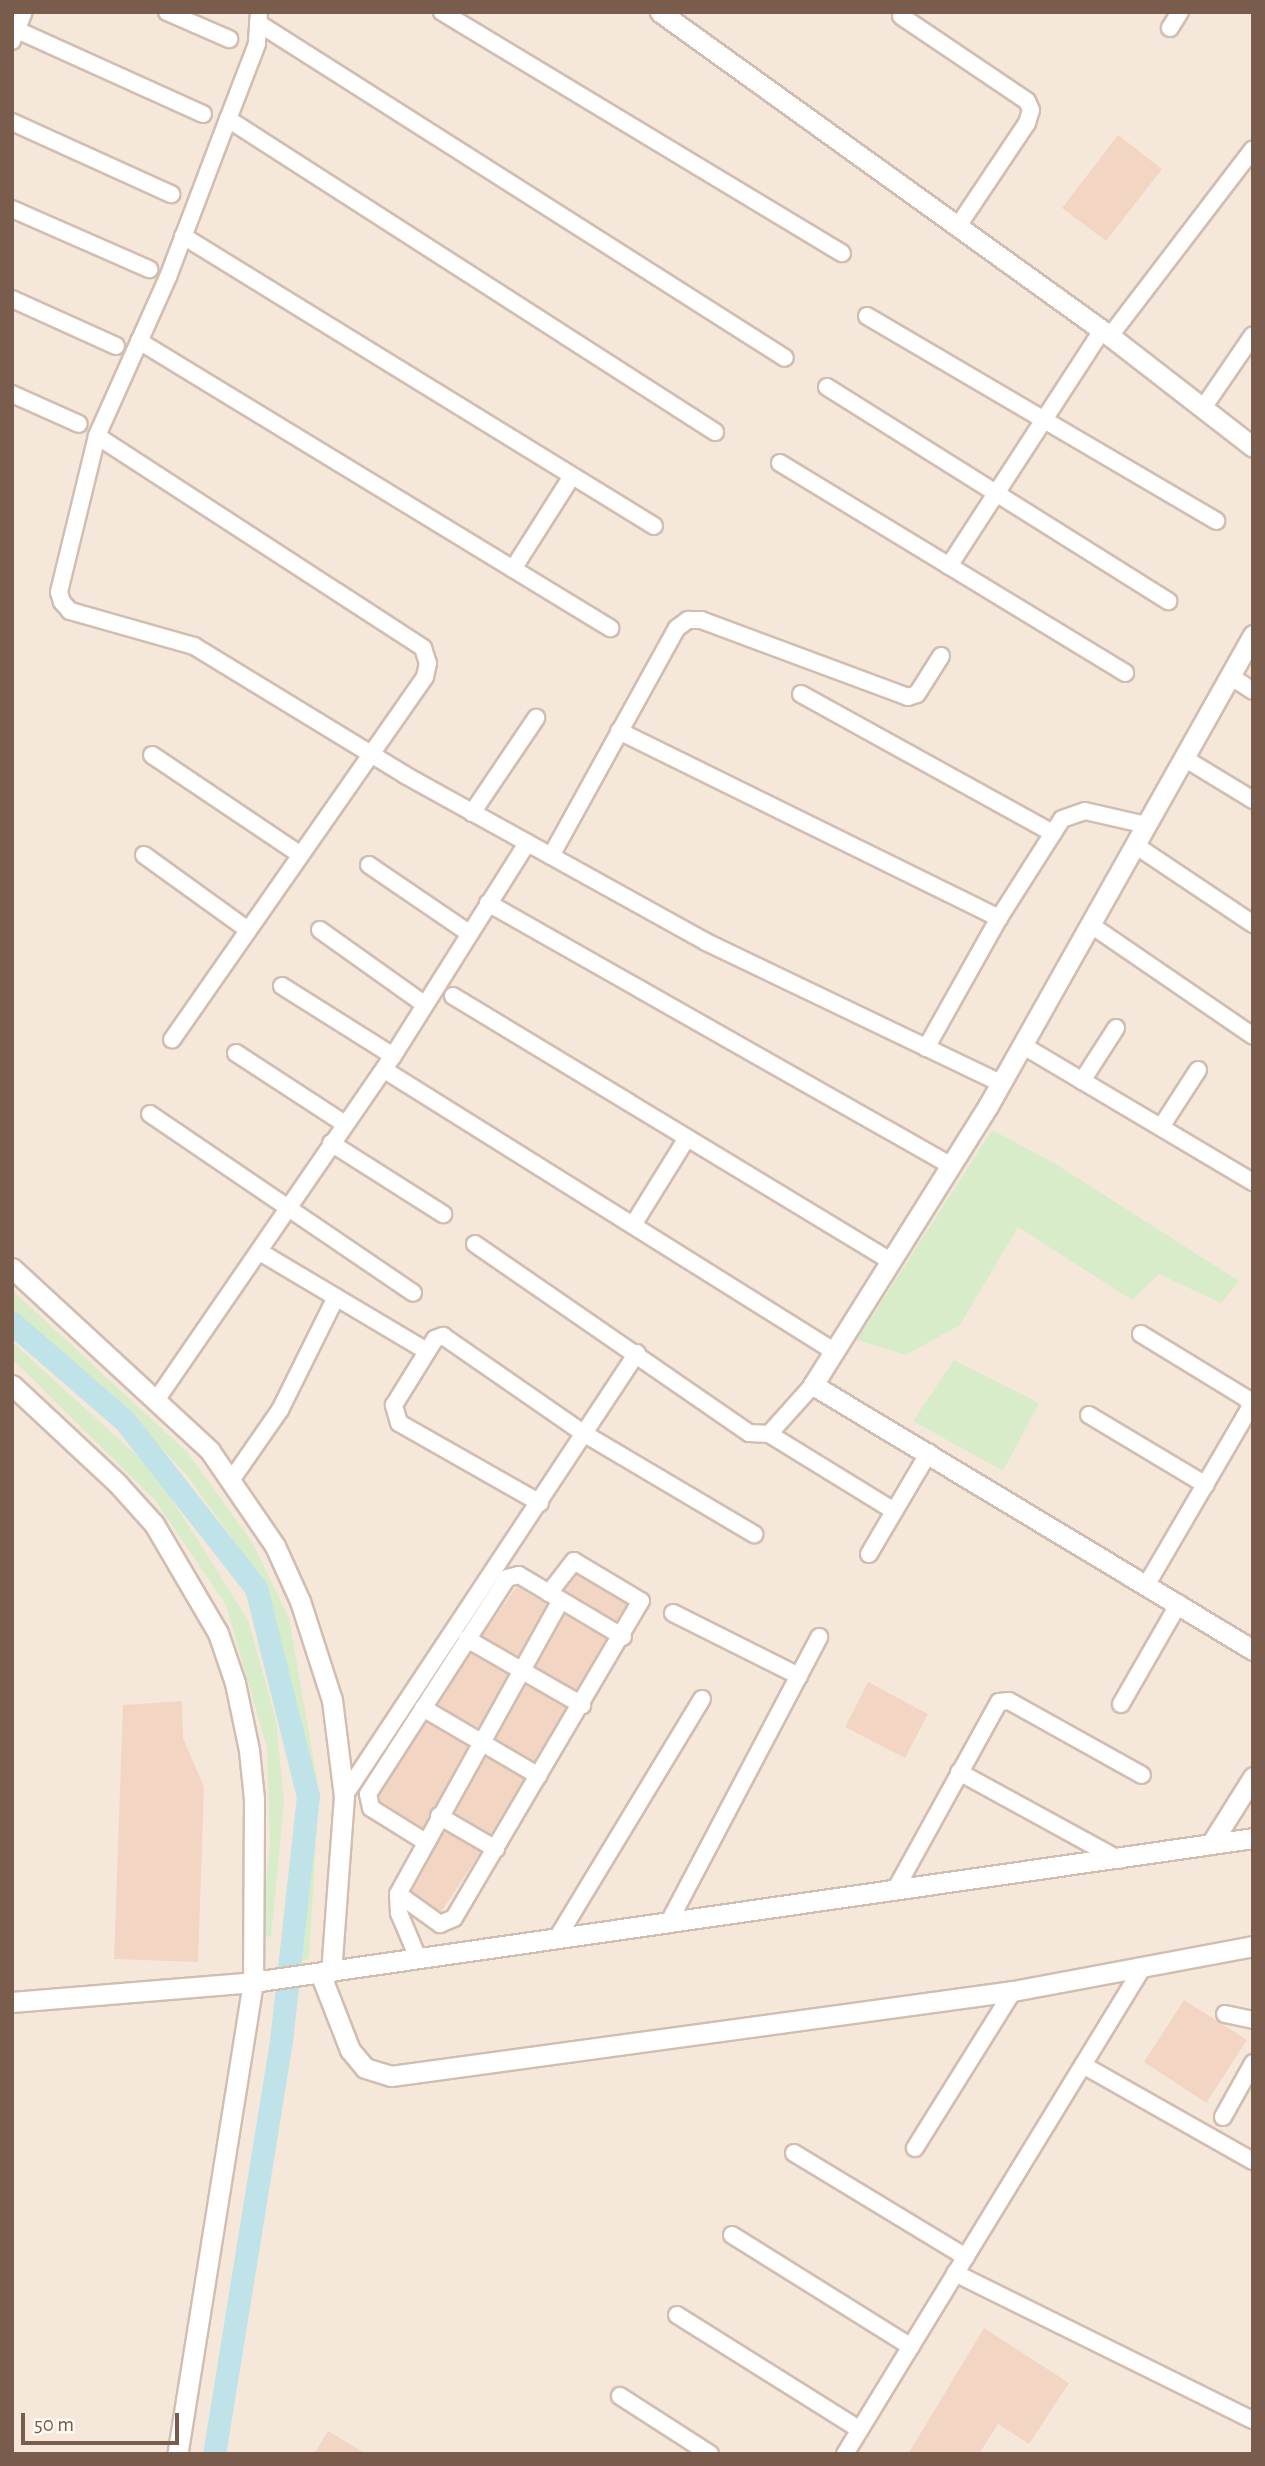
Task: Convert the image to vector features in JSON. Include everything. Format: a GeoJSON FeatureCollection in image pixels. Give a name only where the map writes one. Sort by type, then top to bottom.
{"type":"FeatureCollection","features":[{"type":"Feature","properties":{"kind":"street"},"geometry":{"type":"LineString","coordinates":[[167,12],[229,39]]}},
{"type":"Feature","properties":{"kind":"street"},"geometry":{"type":"LineString","coordinates":[[442,12],[842,253]]}},
{"type":"Feature","properties":{"kind":"street"},"geometry":{"type":"LineString","coordinates":[[660,12],[1106,332],[1253,447]]}},
{"type":"Feature","properties":{"kind":"street"},"geometry":{"type":"LineString","coordinates":[[1170,28],[1180,12]]}},
{"type":"Feature","properties":{"kind":"street"},"geometry":{"type":"LineString","coordinates":[[901,16],[1027,101],[1031,110],[1027,122],[958,226]]}},
{"type":"Feature","properties":{"kind":"street"},"geometry":{"type":"LineString","coordinates":[[785,358],[259,17],[257,44],[183,236],[97,436],[59,592],[62,603],[70,611],[194,646],[371,755],[706,942],[1000,1083]]}},
{"type":"Feature","properties":{"kind":"street"},"geometry":{"type":"LineString","coordinates":[[17,24],[203,114]]}},
{"type":"Feature","properties":{"kind":"street"},"geometry":{"type":"LineString","coordinates":[[228,119],[715,432]]}},
{"type":"Feature","properties":{"kind":"street"},"geometry":{"type":"LineString","coordinates":[[12,122],[171,194]]}},
{"type":"Feature","properties":{"kind":"street"},"geometry":{"type":"LineString","coordinates":[[949,566],[1044,420],[1106,332],[1253,149]]}},
{"type":"Feature","properties":{"kind":"street"},"geometry":{"type":"LineString","coordinates":[[12,209],[149,269]]}},
{"type":"Feature","properties":{"kind":"street"},"geometry":{"type":"LineString","coordinates":[[183,236],[654,526]]}},
{"type":"Feature","properties":{"kind":"street"},"geometry":{"type":"LineString","coordinates":[[12,299],[116,346]]}},
{"type":"Feature","properties":{"kind":"street"},"geometry":{"type":"LineString","coordinates":[[867,316],[1216,521]]}},
{"type":"Feature","properties":{"kind":"street"},"geometry":{"type":"LineString","coordinates":[[1203,408],[1253,335]]}},
{"type":"Feature","properties":{"kind":"street"},"geometry":{"type":"LineString","coordinates":[[139,341],[610,628]]}},
{"type":"Feature","properties":{"kind":"street"},"geometry":{"type":"LineString","coordinates":[[827,387],[1168,601]]}},
{"type":"Feature","properties":{"kind":"street"},"geometry":{"type":"LineString","coordinates":[[12,394],[79,424]]}},
{"type":"Feature","properties":{"kind":"street"},"geometry":{"type":"LineString","coordinates":[[97,436],[422,649],[428,663],[425,677],[172,1039]]}},
{"type":"Feature","properties":{"kind":"street"},"geometry":{"type":"LineString","coordinates":[[780,463],[1125,673]]}},
{"type":"Feature","properties":{"kind":"street"},"geometry":{"type":"LineString","coordinates":[[513,569],[572,476]]}},
{"type":"Feature","properties":{"kind":"street"},"geometry":{"type":"LineString","coordinates":[[551,856],[677,628],[688,620],[701,620],[908,697],[917,694],[940,656]]}},
{"type":"Feature","properties":{"kind":"street"},"geometry":{"type":"LineString","coordinates":[[769,1434],[813,1385],[832,1350],[1000,1083],[1253,635]]}},
{"type":"Feature","properties":{"kind":"street"},"geometry":{"type":"LineString","coordinates":[[1230,676],[1253,691]]}},
{"type":"Feature","properties":{"kind":"street"},"geometry":{"type":"LineString","coordinates":[[801,694],[1053,832]]}},
{"type":"Feature","properties":{"kind":"street"},"geometry":{"type":"LineString","coordinates":[[472,813],[536,718]]}},
{"type":"Feature","properties":{"kind":"street"},"geometry":{"type":"LineString","coordinates":[[619,732],[999,918]]}},
{"type":"Feature","properties":{"kind":"street"},"geometry":{"type":"LineString","coordinates":[[152,755],[301,855]]}},
{"type":"Feature","properties":{"kind":"street"},"geometry":{"type":"LineString","coordinates":[[1184,758],[1253,800]]}},
{"type":"Feature","properties":{"kind":"street"},"geometry":{"type":"LineString","coordinates":[[926,1048],[999,918],[1062,819],[1085,811],[1146,825]]}},
{"type":"Feature","properties":{"kind":"street"},"geometry":{"type":"LineString","coordinates":[[157,1399],[393,1056],[527,843]]}},
{"type":"Feature","properties":{"kind":"street"},"geometry":{"type":"LineString","coordinates":[[1135,845],[1253,924]]}},
{"type":"Feature","properties":{"kind":"street"},"geometry":{"type":"LineString","coordinates":[[144,855],[248,930]]}},
{"type":"Feature","properties":{"kind":"street"},"geometry":{"type":"LineString","coordinates":[[369,865],[468,933]]}},
{"type":"Feature","properties":{"kind":"street"},"geometry":{"type":"LineString","coordinates":[[488,903],[950,1165]]}},
{"type":"Feature","properties":{"kind":"street"},"geometry":{"type":"LineString","coordinates":[[1091,925],[1253,1036]]}},
{"type":"Feature","properties":{"kind":"street"},"geometry":{"type":"LineString","coordinates":[[320,930],[424,1004]]}},
{"type":"Feature","properties":{"kind":"street"},"geometry":{"type":"LineString","coordinates":[[282,986],[393,1056]]}},
{"type":"Feature","properties":{"kind":"street"},"geometry":{"type":"LineString","coordinates":[[453,996],[889,1260]]}},
{"type":"Feature","properties":{"kind":"street"},"geometry":{"type":"LineString","coordinates":[[1082,1081],[1116,1028]]}},
{"type":"Feature","properties":{"kind":"street"},"geometry":{"type":"LineString","coordinates":[[1022,1045],[1253,1182]]}},
{"type":"Feature","properties":{"kind":"street"},"geometry":{"type":"LineString","coordinates":[[236,1053],[345,1124]]}},
{"type":"Feature","properties":{"kind":"street"},"geometry":{"type":"LineString","coordinates":[[1161,1127],[1198,1070]]}},
{"type":"Feature","properties":{"kind":"street"},"geometry":{"type":"LineString","coordinates":[[391,1074],[832,1350]]}},
{"type":"Feature","properties":{"kind":"street"},"geometry":{"type":"LineString","coordinates":[[150,1114],[290,1206],[413,1293]]}},
{"type":"Feature","properties":{"kind":"street"},"geometry":{"type":"LineString","coordinates":[[633,1225],[687,1138]]}},
{"type":"Feature","properties":{"kind":"street"},"geometry":{"type":"LineString","coordinates":[[331,1143],[443,1214]]}},
{"type":"Feature","properties":{"kind":"street"},"geometry":{"type":"LineString","coordinates":[[475,1244],[637,1353],[749,1433],[769,1434],[894,1511]]}},
{"type":"Feature","properties":{"kind":"street"},"geometry":{"type":"LineString","coordinates":[[260,1252],[425,1350]]}},
{"type":"Feature","properties":{"kind":"street"},"geometry":{"type":"LineString","coordinates":[[12,1268],[157,1399],[232,1479],[275,1546],[300,1601],[332,1700],[344,1796],[325,1972],[350,2050],[365,2068],[391,2076],[1013,1991],[1253,1945]]}},
{"type":"Feature","properties":{"kind":"street"},"geometry":{"type":"LineString","coordinates":[[232,1479],[280,1410],[336,1297]]}},
{"type":"Feature","properties":{"kind":"street"},"geometry":{"type":"LineString","coordinates":[[1141,1334],[1246,1398],[1251,1406],[1147,1584]]}},
{"type":"Feature","properties":{"kind":"street"},"geometry":{"type":"LineString","coordinates":[[540,1503],[399,1423],[394,1405],[425,1350],[443,1336],[583,1433],[754,1534]]}},
{"type":"Feature","properties":{"kind":"street"},"geometry":{"type":"LineString","coordinates":[[344,1796],[637,1353]]}},
{"type":"Feature","properties":{"kind":"street"},"geometry":{"type":"LineString","coordinates":[[12,1385],[117,1483],[153,1524],[218,1633],[240,1704],[251,1774],[261,1980],[177,2454]]}},
{"type":"Feature","properties":{"kind":"street"},"geometry":{"type":"LineString","coordinates":[[813,1385],[929,1452],[1253,1650]]}},
{"type":"Feature","properties":{"kind":"street"},"geometry":{"type":"LineString","coordinates":[[1089,1415],[1206,1485]]}},
{"type":"Feature","properties":{"kind":"street"},"geometry":{"type":"LineString","coordinates":[[869,1554],[929,1452]]}},
{"type":"Feature","properties":{"kind":"street"},"geometry":{"type":"LineString","coordinates":[[398,1894],[440,1924],[450,1922],[623,1637],[641,1601],[581,1562],[569,1564],[522,1670],[424,1841],[398,1894],[399,1913],[418,1958]]}},
{"type":"Feature","properties":{"kind":"street"},"geometry":{"type":"LineString","coordinates":[[424,1841],[367,1801],[507,1578],[519,1575],[623,1637]]}},
{"type":"Feature","properties":{"kind":"street"},"geometry":{"type":"LineString","coordinates":[[1121,1704],[1179,1603]]}},
{"type":"Feature","properties":{"kind":"street"},"geometry":{"type":"LineString","coordinates":[[673,1614],[799,1676]]}},
{"type":"Feature","properties":{"kind":"street"},"geometry":{"type":"LineString","coordinates":[[670,1920],[819,1637]]}},
{"type":"Feature","properties":{"kind":"street"},"geometry":{"type":"LineString","coordinates":[[467,1639],[582,1705]]}},
{"type":"Feature","properties":{"kind":"street"},"geometry":{"type":"LineString","coordinates":[[559,1935],[702,1699]]}},
{"type":"Feature","properties":{"kind":"street"},"geometry":{"type":"LineString","coordinates":[[894,1892],[994,1707],[1004,1700],[1142,1775]]}},
{"type":"Feature","properties":{"kind":"street"},"geometry":{"type":"LineString","coordinates":[[423,1708],[539,1776]]}},
{"type":"Feature","properties":{"kind":"street"},"geometry":{"type":"LineString","coordinates":[[959,1772],[1120,1860]]}},
{"type":"Feature","properties":{"kind":"street"},"geometry":{"type":"LineString","coordinates":[[1211,1844],[1253,1777]]}},
{"type":"Feature","properties":{"kind":"street"},"geometry":{"type":"LineString","coordinates":[[439,1816],[496,1849]]}},
{"type":"Feature","properties":{"kind":"street"},"geometry":{"type":"LineString","coordinates":[[12,2002],[296,1976],[559,1935],[894,1892],[1253,1838]]}},
{"type":"Feature","properties":{"kind":"street"},"geometry":{"type":"LineString","coordinates":[[845,2454],[1143,1968]]}},
{"type":"Feature","properties":{"kind":"street"},"geometry":{"type":"LineString","coordinates":[[915,2148],[1013,1991]]}},
{"type":"Feature","properties":{"kind":"street"},"geometry":{"type":"LineString","coordinates":[[1225,2014],[1253,2020]]}},
{"type":"Feature","properties":{"kind":"street"},"geometry":{"type":"LineString","coordinates":[[1223,2117],[1253,2063]]}},
{"type":"Feature","properties":{"kind":"street"},"geometry":{"type":"LineString","coordinates":[[1083,2065],[1253,2161]]}},
{"type":"Feature","properties":{"kind":"street"},"geometry":{"type":"LineString","coordinates":[[794,2153],[966,2257]]}},
{"type":"Feature","properties":{"kind":"street"},"geometry":{"type":"LineString","coordinates":[[732,2235],[911,2347]]}},
{"type":"Feature","properties":{"kind":"street"},"geometry":{"type":"LineString","coordinates":[[956,2273],[1253,2420]]}},
{"type":"Feature","properties":{"kind":"street"},"geometry":{"type":"LineString","coordinates":[[677,2315],[860,2430]]}},
{"type":"Feature","properties":{"kind":"street"},"geometry":{"type":"LineString","coordinates":[[620,2396],[710,2454]]}},
{"type":"Feature","properties":{"kind":"shaded area"},"geometry":{"type":"Polygon","coordinates":[[[12,12],[1253,12],[1253,2454],[12,2454],[12,12]]]}},
{"type":"Feature","properties":{"kind":"green space"},"geometry":{"type":"Polygon","coordinates":[[[992,1130],[1054,1163],[1239,1281],[1221,1303],[1159,1274],[1132,1300],[1018,1227],[960,1325],[906,1355],[857,1340],[992,1130]]]}},
{"type":"Feature","properties":{"kind":"green space"},"geometry":{"type":"Polygon","coordinates":[[[12,1290],[187,1452],[252,1542],[289,1618],[319,1791],[309,1959],[299,1961],[313,1790],[266,1596],[240,1549],[185,1473],[130,1416],[12,1310],[12,1290]]]}},
{"type":"Feature","properties":{"kind":"green space"},"geometry":{"type":"Polygon","coordinates":[[[12,1342],[154,1471],[248,1620],[276,1720],[284,1802],[271,1937],[260,1935],[270,1845],[267,1748],[226,1605],[155,1500],[12,1359],[12,1342]]]}},
{"type":"Feature","properties":{"kind":"green space"},"geometry":{"type":"Polygon","coordinates":[[[954,1360],[1039,1403],[1003,1471],[913,1421],[954,1360]]]}},
{"type":"Feature","properties":{"kind":"building"},"geometry":{"type":"Polygon","coordinates":[[[1118,135],[1162,169],[1106,241],[1062,208],[1118,135]]]}},
{"type":"Feature","properties":{"kind":"building"},"geometry":{"type":"Polygon","coordinates":[[[577,1575],[627,1605],[617,1621],[565,1590],[577,1575]]]}},
{"type":"Feature","properties":{"kind":"building"},"geometry":{"type":"Polygon","coordinates":[[[517,1586],[547,1604],[518,1656],[482,1636],[517,1586]]]}},
{"type":"Feature","properties":{"kind":"building"},"geometry":{"type":"Polygon","coordinates":[[[565,1615],[606,1639],[576,1690],[536,1667],[565,1615]]]}},
{"type":"Feature","properties":{"kind":"building"},"geometry":{"type":"Polygon","coordinates":[[[471,1653],[508,1674],[478,1728],[438,1705],[471,1653]]]}},
{"type":"Feature","properties":{"kind":"building"},"geometry":{"type":"Polygon","coordinates":[[[868,1682],[928,1714],[905,1758],[845,1727],[868,1682]]]}},
{"type":"Feature","properties":{"kind":"building"},"geometry":{"type":"Polygon","coordinates":[[[526,1685],[566,1708],[534,1761],[496,1739],[526,1685]]]}},
{"type":"Feature","properties":{"kind":"building"},"geometry":{"type":"Polygon","coordinates":[[[182,1701],[183,1738],[204,1787],[198,1962],[114,1959],[123,1705],[182,1701]]]}},
{"type":"Feature","properties":{"kind":"building"},"geometry":{"type":"Polygon","coordinates":[[[427,1722],[468,1746],[423,1828],[380,1801],[379,1796],[427,1722]]]}},
{"type":"Feature","properties":{"kind":"building"},"geometry":{"type":"Polygon","coordinates":[[[486,1757],[524,1779],[491,1834],[455,1813],[486,1757]]]}},
{"type":"Feature","properties":{"kind":"building"},"geometry":{"type":"Polygon","coordinates":[[[445,1831],[481,1852],[441,1912],[412,1891],[445,1831]]]}},
{"type":"Feature","properties":{"kind":"building"},"geometry":{"type":"Polygon","coordinates":[[[1184,2000],[1247,2040],[1206,2103],[1144,2062],[1184,2000]]]}},
{"type":"Feature","properties":{"kind":"building"},"geometry":{"type":"Polygon","coordinates":[[[984,2328],[1069,2383],[1029,2444],[998,2424],[979,2454],[908,2454],[984,2328]]]}},
{"type":"Feature","properties":{"kind":"building"},"geometry":{"type":"Polygon","coordinates":[[[328,2431],[366,2454],[314,2454],[328,2431]]]}},
{"type":"Feature","properties":{"kind":"waterway"},"geometry":{"type":"LineString","coordinates":[[12,1323],[125,1421],[256,1588],[308,1796],[281,2041],[214,2454]]}}]}
